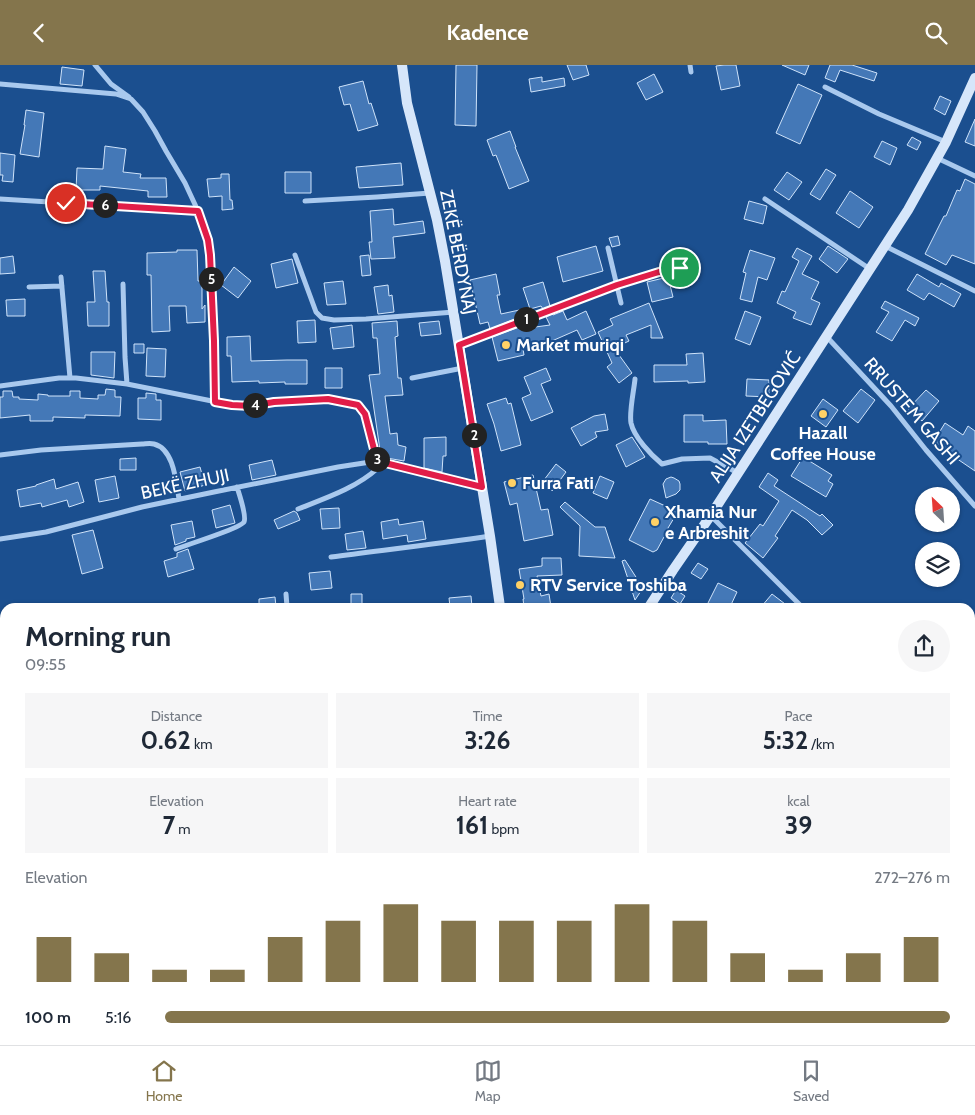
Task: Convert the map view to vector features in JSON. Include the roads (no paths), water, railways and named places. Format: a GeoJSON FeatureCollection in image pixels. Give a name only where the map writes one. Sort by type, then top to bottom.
{"type":"FeatureCollection","features":[{"type":"Feature","properties":{"kind":"main road","name":"ZEKË BËRDYNAJ"},"geometry":{"type":"LineString","coordinates":[[402,65],[407,103],[440,236],[454,312],[499,603]]}},
{"type":"Feature","properties":{"kind":"main road","name":"ALIJA IZETBEGOVIĆ"},"geometry":{"type":"LineString","coordinates":[[652,603],[711,515],[908,210],[946,142],[975,80]]}},
{"type":"Feature","properties":{"kind":"street"},"geometry":{"type":"LineString","coordinates":[[94,65],[111,84],[131,99],[156,131],[185,183],[198,211],[208,240],[210,255],[215,402]]}},
{"type":"Feature","properties":{"kind":"street"},"geometry":{"type":"LineString","coordinates":[[690,65],[691,72]]}},
{"type":"Feature","properties":{"kind":"street"},"geometry":{"type":"LineString","coordinates":[[0,84],[116,94],[131,99]]}},
{"type":"Feature","properties":{"kind":"street"},"geometry":{"type":"LineString","coordinates":[[825,87],[879,114],[946,142]]}},
{"type":"Feature","properties":{"kind":"street"},"geometry":{"type":"LineString","coordinates":[[937,158],[975,176]]}},
{"type":"Feature","properties":{"kind":"street"},"geometry":{"type":"LineString","coordinates":[[304,201],[430,193]]}},
{"type":"Feature","properties":{"kind":"street"},"geometry":{"type":"LineString","coordinates":[[0,199],[198,211]]}},
{"type":"Feature","properties":{"kind":"street"},"geometry":{"type":"LineString","coordinates":[[765,199],[870,269]]}},
{"type":"Feature","properties":{"kind":"street"},"geometry":{"type":"LineString","coordinates":[[885,246],[975,291]]}},
{"type":"Feature","properties":{"kind":"street"},"geometry":{"type":"LineString","coordinates":[[608,248],[621,303]]}},
{"type":"Feature","properties":{"kind":"street"},"geometry":{"type":"LineString","coordinates":[[295,255],[316,312],[322,318],[334,320],[358,319],[454,312]]}},
{"type":"Feature","properties":{"kind":"street"},"geometry":{"type":"LineString","coordinates":[[459,345],[617,285],[659,272],[680,268]]}},
{"type":"Feature","properties":{"kind":"street"},"geometry":{"type":"LineString","coordinates":[[61,277],[70,378]]}},
{"type":"Feature","properties":{"kind":"street"},"geometry":{"type":"LineString","coordinates":[[123,284],[127,384]]}},
{"type":"Feature","properties":{"kind":"street"},"geometry":{"type":"LineString","coordinates":[[29,287],[62,286]]}},
{"type":"Feature","properties":{"kind":"street","name":"RRUSTEM GASHI"},"geometry":{"type":"LineString","coordinates":[[826,336],[855,365],[891,406],[926,450],[975,506]]}},
{"type":"Feature","properties":{"kind":"street"},"geometry":{"type":"LineString","coordinates":[[412,378],[463,368]]}},
{"type":"Feature","properties":{"kind":"street"},"geometry":{"type":"LineString","coordinates":[[0,387],[70,378],[127,384],[232,405],[251,406],[274,402],[328,399],[358,405],[365,414],[378,468],[359,482],[298,509]]}},
{"type":"Feature","properties":{"kind":"street"},"geometry":{"type":"LineString","coordinates":[[635,379],[631,423],[639,439],[653,456],[662,464],[682,459],[710,458],[738,473]]}},
{"type":"Feature","properties":{"kind":"street"},"geometry":{"type":"LineString","coordinates":[[0,455],[60,449],[154,444],[167,453],[173,467],[179,499]]}},
{"type":"Feature","properties":{"kind":"street","name":"BEKË ZHUJI"},"geometry":{"type":"LineString","coordinates":[[0,539],[46,532],[142,507],[237,487],[377,461],[482,487]]}},
{"type":"Feature","properties":{"kind":"street"},"geometry":{"type":"LineString","coordinates":[[176,549],[244,523],[245,514],[237,487]]}},
{"type":"Feature","properties":{"kind":"street"},"geometry":{"type":"LineString","coordinates":[[711,515],[798,603]]}},
{"type":"Feature","properties":{"kind":"street"},"geometry":{"type":"LineString","coordinates":[[330,557],[490,536]]}},
{"type":"Feature","properties":{"kind":"street"},"geometry":{"type":"LineString","coordinates":[[286,594],[287,603]]}},
{"type":"Feature","properties":{"kind":"place","name":"Market muriqi"},"geometry":{"type":"Point","coordinates":[506,345]}},
{"type":"Feature","properties":{"kind":"place","name":"Hazall Coffee House"},"geometry":{"type":"Point","coordinates":[823,414]}},
{"type":"Feature","properties":{"kind":"place","name":"Furra Fati"},"geometry":{"type":"Point","coordinates":[512,483]}},
{"type":"Feature","properties":{"kind":"place","name":"Xhamia Nur e Arbreshit"},"geometry":{"type":"Point","coordinates":[655,522]}},
{"type":"Feature","properties":{"kind":"place","name":"RTV Service Toshiba"},"geometry":{"type":"Point","coordinates":[520,585]}}]}
